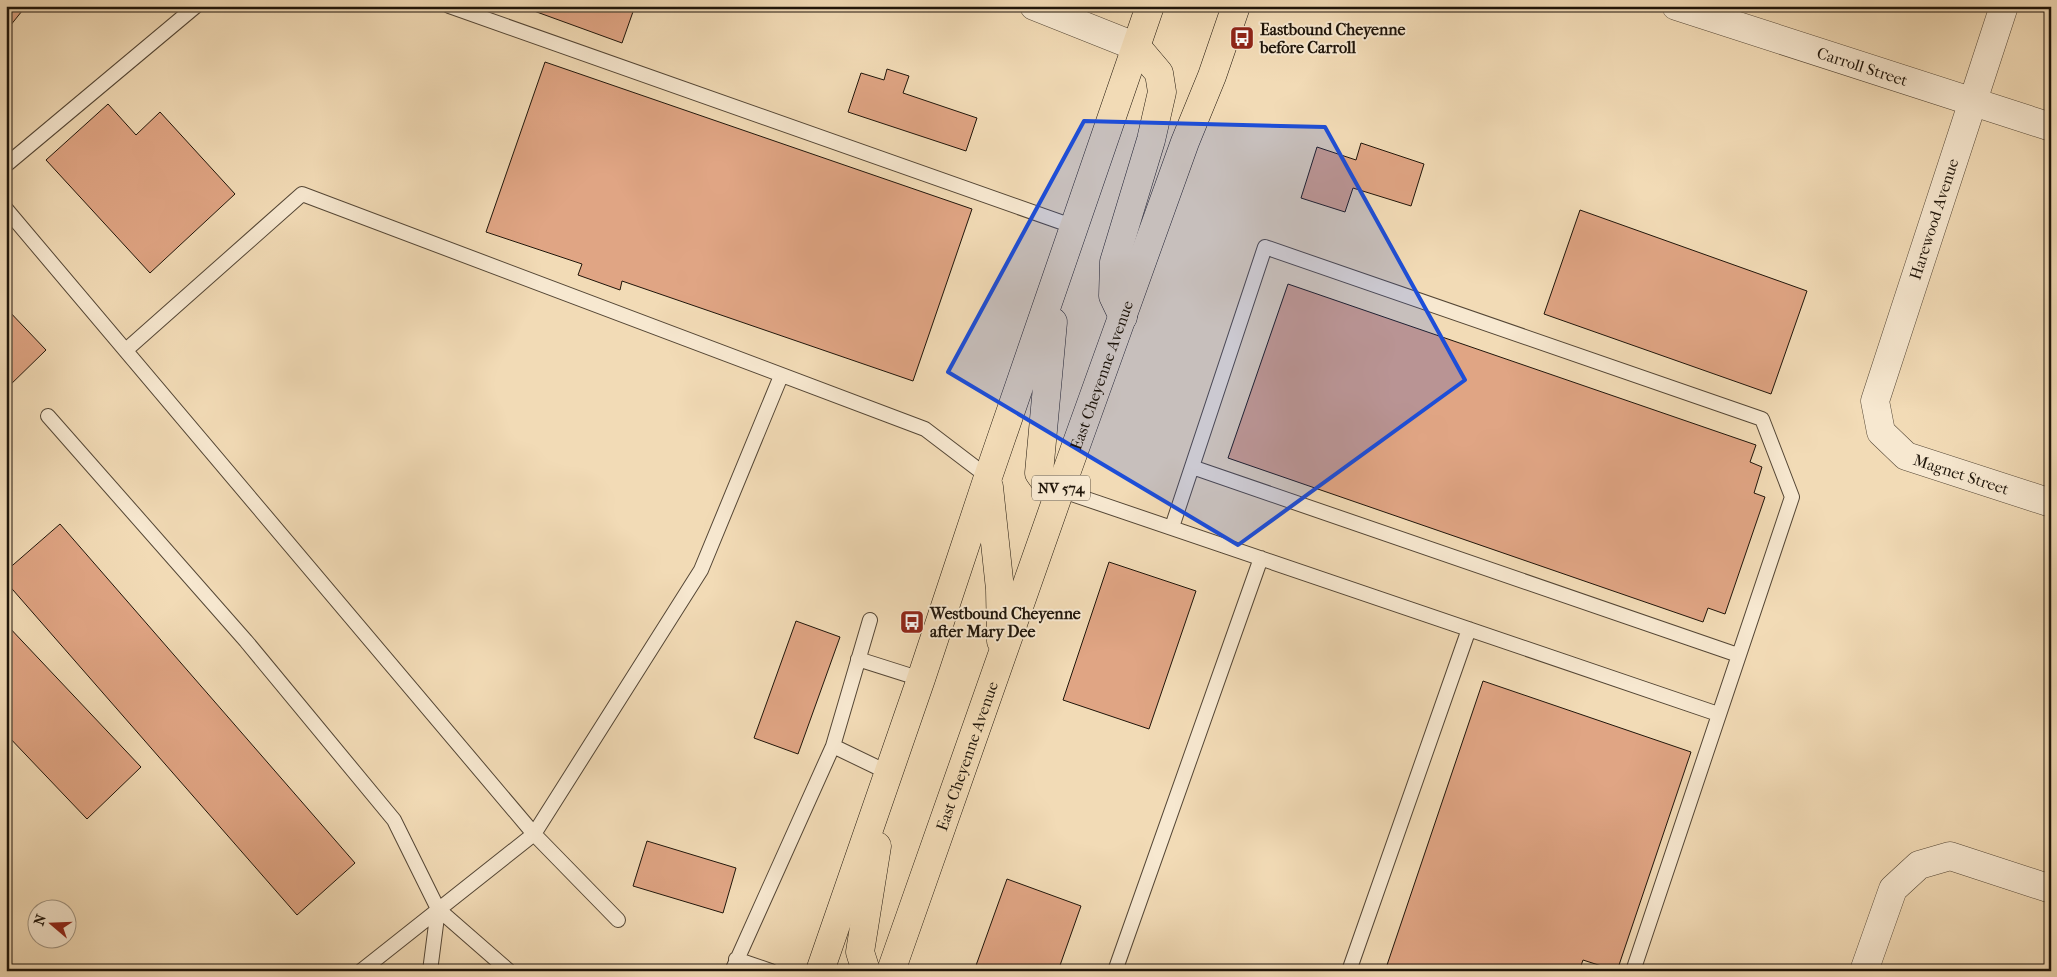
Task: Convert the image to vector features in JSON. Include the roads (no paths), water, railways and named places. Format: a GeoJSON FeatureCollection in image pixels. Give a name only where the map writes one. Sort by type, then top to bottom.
{"type":"FeatureCollection","features":[{"type":"Feature","properties":{"kind":"main road"},"geometry":{"type":"LineString","coordinates":[[820,971],[1150,6]]}},
{"type":"Feature","properties":{"kind":"main road","name":"East Cheyenne Avenue"},"geometry":{"type":"LineString","coordinates":[[890,971],[1060,490],[1236,6]]}},
{"type":"Feature","properties":{"kind":"main road"},"geometry":{"type":"LineString","coordinates":[[1123,316],[1113,296],[1114,262],[1151,140],[1162,92],[1159,73],[1137,47]]}},
{"type":"Feature","properties":{"kind":"main road"},"geometry":{"type":"LineString","coordinates":[[1056,283],[1039,474],[1044,480],[1060,490]]}},
{"type":"Feature","properties":{"kind":"main road"},"geometry":{"type":"LineString","coordinates":[[988,477],[1000,589],[1001,660]]}},
{"type":"Feature","properties":{"kind":"main road"},"geometry":{"type":"LineString","coordinates":[[866,971],[860,952],[889,773]]}},
{"type":"Feature","properties":{"kind":"street","name":"Carroll Street"},"geometry":{"type":"LineString","coordinates":[[1676,6],[2051,127]]}},
{"type":"Feature","properties":{"kind":"street","name":"Harewood Avenue"},"geometry":{"type":"LineString","coordinates":[[1880,432],[1875,401],[2004,6]]}},
{"type":"Feature","properties":{"kind":"street"},"geometry":{"type":"LineString","coordinates":[[1038,7],[1137,47]]}},
{"type":"Feature","properties":{"kind":"street","name":"Magnet Street"},"geometry":{"type":"LineString","coordinates":[[1880,432],[1906,456],[2051,503]]}},
{"type":"Feature","properties":{"kind":"street"},"geometry":{"type":"LineString","coordinates":[[1864,971],[1893,888],[1919,865],[1950,856],[2051,889]]}},
{"type":"Feature","properties":{"kind":"lane"},"geometry":{"type":"LineString","coordinates":[[6,165],[196,6]]}},
{"type":"Feature","properties":{"kind":"lane"},"geometry":{"type":"LineString","coordinates":[[449,6],[1075,228]]}},
{"type":"Feature","properties":{"kind":"lane"},"geometry":{"type":"LineString","coordinates":[[126,350],[302,194],[925,429],[988,477]]}},
{"type":"Feature","properties":{"kind":"lane"},"geometry":{"type":"LineString","coordinates":[[6,209],[534,834],[618,920]]}},
{"type":"Feature","properties":{"kind":"lane"},"geometry":{"type":"LineString","coordinates":[[1172,527],[1265,247],[1762,418],[1792,497],[1633,971]]}},
{"type":"Feature","properties":{"kind":"lane"},"geometry":{"type":"LineString","coordinates":[[361,971],[534,834],[701,570],[781,376]]}},
{"type":"Feature","properties":{"kind":"lane"},"geometry":{"type":"LineString","coordinates":[[48,416],[246,641],[394,820],[438,909],[509,971]]}},
{"type":"Feature","properties":{"kind":"lane"},"geometry":{"type":"LineString","coordinates":[[1192,467],[1738,656]]}},
{"type":"Feature","properties":{"kind":"lane"},"geometry":{"type":"LineString","coordinates":[[1060,490],[1718,714]]}},
{"type":"Feature","properties":{"kind":"lane"},"geometry":{"type":"LineString","coordinates":[[1115,971],[1261,558]]}},
{"type":"Feature","properties":{"kind":"lane"},"geometry":{"type":"LineString","coordinates":[[771,971],[734,965],[833,746],[870,620]]}},
{"type":"Feature","properties":{"kind":"lane"},"geometry":{"type":"LineString","coordinates":[[1349,971],[1469,628]]}},
{"type":"Feature","properties":{"kind":"lane"},"geometry":{"type":"LineString","coordinates":[[858,659],[921,679]]}},
{"type":"Feature","properties":{"kind":"lane"},"geometry":{"type":"LineString","coordinates":[[833,746],[889,773]]}},
{"type":"Feature","properties":{"kind":"lane"},"geometry":{"type":"LineString","coordinates":[[430,971],[438,909]]}},
{"type":"Feature","properties":{"kind":"place","name":"Eastbound Cheyenne before Carroll"},"geometry":{"type":"Point","coordinates":[1242,38]}},
{"type":"Feature","properties":{"kind":"place","name":"Westbound Cheyenne after Mary Dee"},"geometry":{"type":"Point","coordinates":[912,622]}}]}
